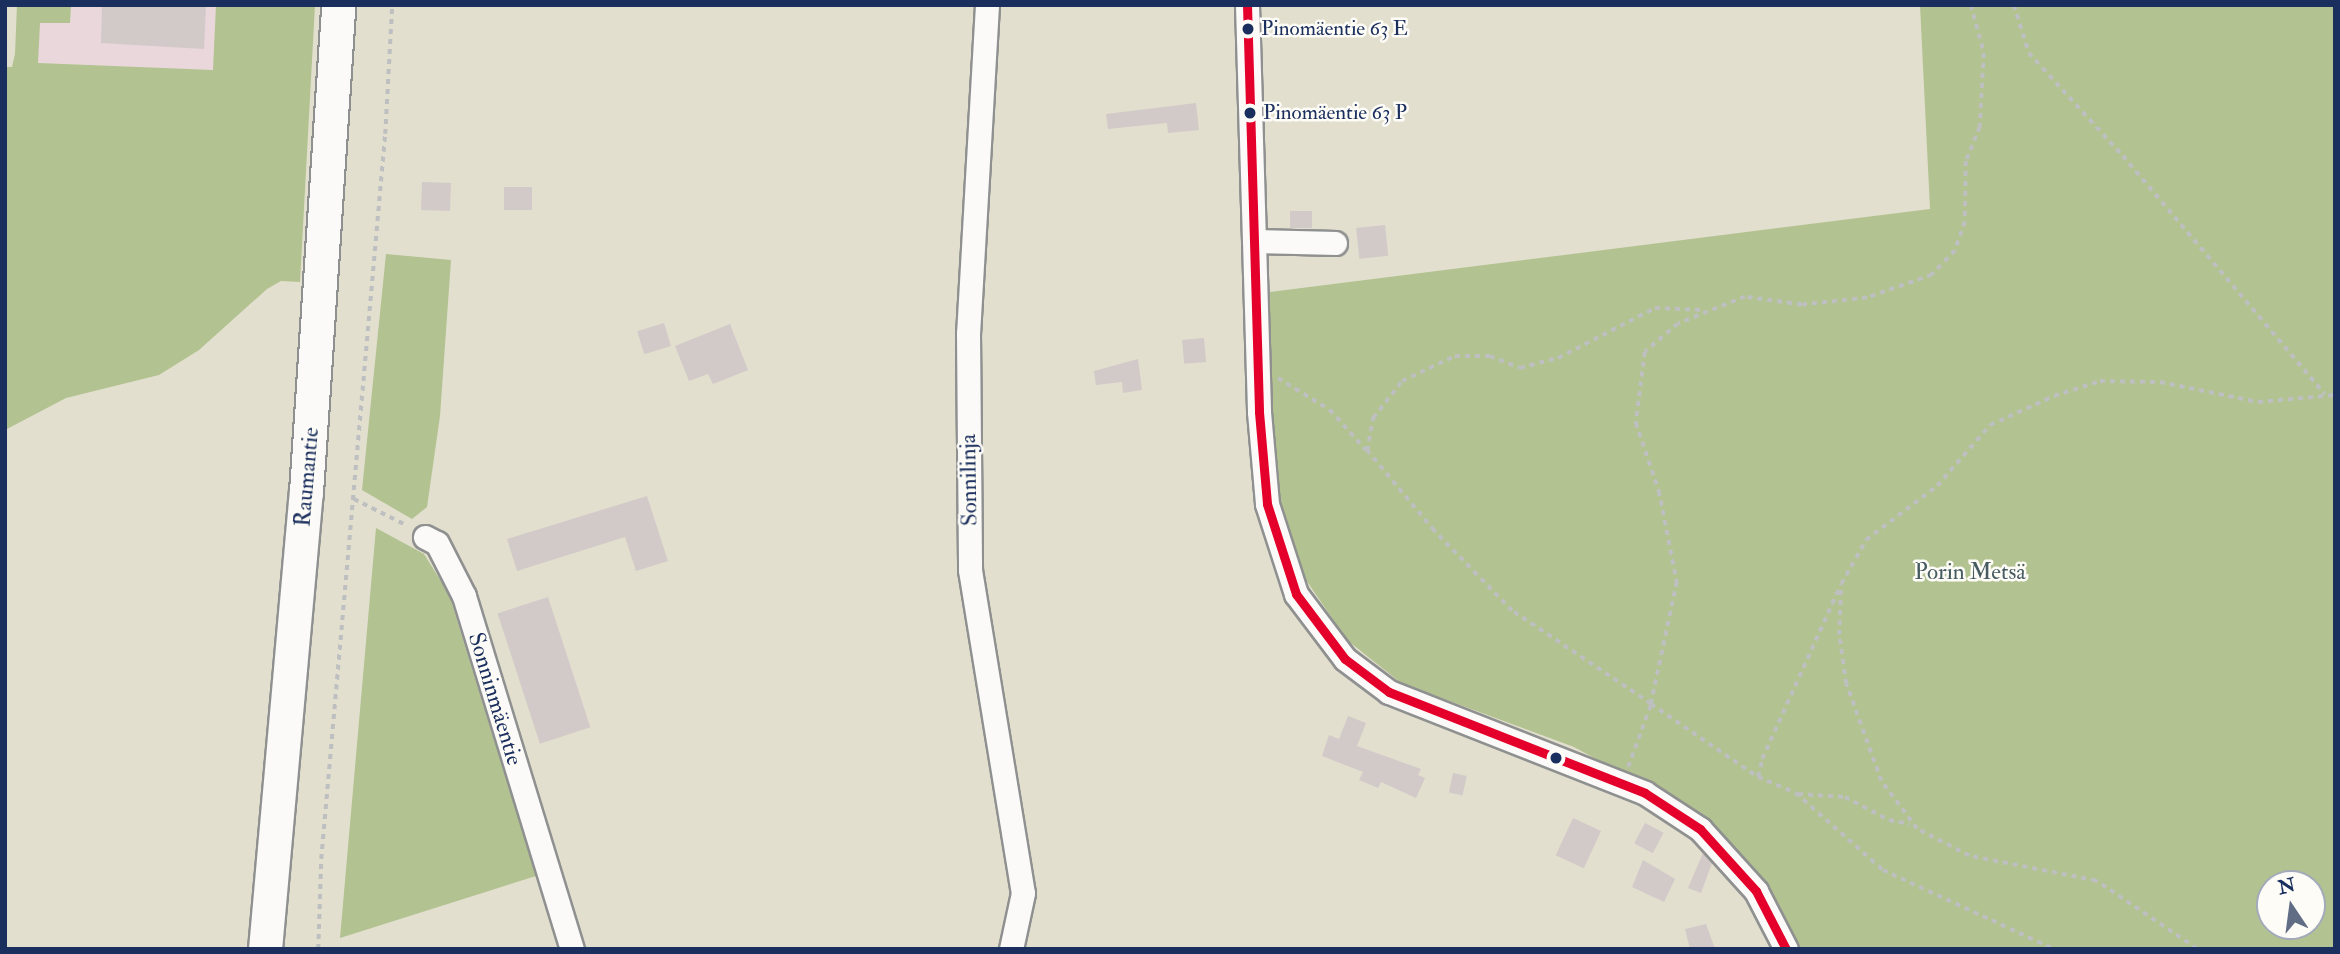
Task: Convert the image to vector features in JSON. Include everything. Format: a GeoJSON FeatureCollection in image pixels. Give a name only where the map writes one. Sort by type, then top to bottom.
{"type":"FeatureCollection","features":[{"type":"Feature","properties":{"kind":"highway","name":"Raumantie"},"geometry":{"type":"LineString","coordinates":[[265,949],[306,492],[338,5]]}},
{"type":"Feature","properties":{"kind":"street","name":"Sonnilinja"},"geometry":{"type":"LineString","coordinates":[[986,5],[968,333],[970,570],[1023,893],[1011,949]]}},
{"type":"Feature","properties":{"kind":"street"},"geometry":{"type":"LineString","coordinates":[[1247,5],[1256,241],[1257,361],[1268,504],[1296,594],[1322,633],[1345,659],[1389,692],[1645,793],[1700,829],[1756,891],[1786,949]]}},
{"type":"Feature","properties":{"kind":"street"},"geometry":{"type":"LineString","coordinates":[[1256,241],[1335,243]]}},
{"type":"Feature","properties":{"kind":"street","name":"Sonninmäentie"},"geometry":{"type":"LineString","coordinates":[[425,537],[437,543],[464,596],[572,949]]}},
{"type":"Feature","properties":{"kind":"path"},"geometry":{"type":"LineString","coordinates":[[318,949],[321,859],[354,499],[392,5]]}},
{"type":"Feature","properties":{"kind":"path"},"geometry":{"type":"LineString","coordinates":[[1622,785],[1651,704],[1677,582],[1659,491],[1636,424],[1645,352],[1678,324],[1706,310],[1745,297],[1802,305],[1867,298],[1932,275],[1955,251],[1965,222],[1966,160],[1980,127],[1984,94],[1984,52],[1971,5]]}},
{"type":"Feature","properties":{"kind":"path"},"geometry":{"type":"LineString","coordinates":[[2014,5],[2029,53],[2141,176],[2325,394]]}},
{"type":"Feature","properties":{"kind":"path"},"geometry":{"type":"LineString","coordinates":[[1367,451],[1373,418],[1402,381],[1455,356],[1490,356],[1520,369],[1558,358],[1655,308],[1706,310]]}},
{"type":"Feature","properties":{"kind":"path"},"geometry":{"type":"LineString","coordinates":[[1257,361],[1290,388],[1330,410],[1434,531],[1512,611],[1758,777],[1796,793],[1845,797],[1889,820],[1912,824],[1969,856],[2096,881],[2197,949]]}},
{"type":"Feature","properties":{"kind":"path"},"geometry":{"type":"LineString","coordinates":[[1758,777],[1762,759],[1841,584],[1866,540],[1937,486],[1990,425],[2054,397],[2100,381],[2160,382],[2258,402],[2335,395]]}},
{"type":"Feature","properties":{"kind":"path"},"geometry":{"type":"LineString","coordinates":[[354,499],[425,537]]}},
{"type":"Feature","properties":{"kind":"path"},"geometry":{"type":"LineString","coordinates":[[1841,584],[1839,635],[1846,684],[1881,781],[1912,824]]}},
{"type":"Feature","properties":{"kind":"path"},"geometry":{"type":"LineString","coordinates":[[1796,793],[1883,870],[2054,949]]}},
{"type":"Feature","properties":{"kind":"shaded area"},"geometry":{"type":"Polygon","coordinates":[[[71,5],[216,5],[213,70],[38,63],[39,22],[70,23],[71,5]]]}},
{"type":"Feature","properties":{"kind":"green space"},"geometry":{"type":"Polygon","coordinates":[[[17,5],[71,5],[70,23],[40,23],[38,63],[213,70],[216,5],[315,5],[300,282],[281,281],[267,289],[199,350],[159,375],[66,398],[5,430],[5,67],[12,67],[15,54],[17,5]]]}},
{"type":"Feature","properties":{"kind":"green space","name":"Porin Metsä"},"geometry":{"type":"Polygon","coordinates":[[[1920,5],[2335,5],[2335,949],[1796,949],[1649,788],[1574,747],[1401,683],[1347,640],[1306,580],[1278,498],[1270,406],[1270,292],[1930,209],[1920,5]]]}},
{"type":"Feature","properties":{"kind":"green space"},"geometry":{"type":"Polygon","coordinates":[[[386,254],[451,260],[440,416],[427,507],[412,519],[362,490],[386,254]]]}},
{"type":"Feature","properties":{"kind":"green space"},"geometry":{"type":"Polygon","coordinates":[[[376,528],[424,554],[449,594],[536,876],[340,938],[376,528]]]}},
{"type":"Feature","properties":{"kind":"building"},"geometry":{"type":"Polygon","coordinates":[[[102,5],[206,5],[204,49],[101,43],[102,5]]]}},
{"type":"Feature","properties":{"kind":"building"},"geometry":{"type":"Polygon","coordinates":[[[1196,103],[1199,130],[1168,133],[1167,123],[1108,129],[1106,114],[1196,103]]]}},
{"type":"Feature","properties":{"kind":"building"},"geometry":{"type":"Polygon","coordinates":[[[422,182],[451,183],[450,211],[421,210],[422,182]]]}},
{"type":"Feature","properties":{"kind":"building"},"geometry":{"type":"Polygon","coordinates":[[[504,187],[532,187],[532,210],[504,210],[504,187]]]}},
{"type":"Feature","properties":{"kind":"building"},"geometry":{"type":"Polygon","coordinates":[[[1290,211],[1312,211],[1312,228],[1290,228],[1290,211]]]}},
{"type":"Feature","properties":{"kind":"building"},"geometry":{"type":"Polygon","coordinates":[[[1385,225],[1388,256],[1359,259],[1356,228],[1385,225]]]}},
{"type":"Feature","properties":{"kind":"building"},"geometry":{"type":"Polygon","coordinates":[[[664,323],[671,346],[644,354],[637,331],[664,323]]]}},
{"type":"Feature","properties":{"kind":"building"},"geometry":{"type":"Polygon","coordinates":[[[730,324],[748,370],[713,384],[708,374],[689,381],[675,346],[730,324]]]}},
{"type":"Feature","properties":{"kind":"building"},"geometry":{"type":"Polygon","coordinates":[[[1204,338],[1206,362],[1184,364],[1182,340],[1204,338]]]}},
{"type":"Feature","properties":{"kind":"building"},"geometry":{"type":"Polygon","coordinates":[[[1138,359],[1142,390],[1123,393],[1122,382],[1096,385],[1094,371],[1138,359]]]}},
{"type":"Feature","properties":{"kind":"building"},"geometry":{"type":"Polygon","coordinates":[[[647,496],[668,561],[636,571],[625,537],[517,571],[507,539],[647,496]]]}},
{"type":"Feature","properties":{"kind":"building"},"geometry":{"type":"Polygon","coordinates":[[[548,597],[590,727],[540,744],[498,613],[548,597]]]}},
{"type":"Feature","properties":{"kind":"building"},"geometry":{"type":"Polygon","coordinates":[[[1348,716],[1366,723],[1357,746],[1421,769],[1418,775],[1425,778],[1416,798],[1381,782],[1378,788],[1359,780],[1363,772],[1322,756],[1329,735],[1339,739],[1348,716]]]}},
{"type":"Feature","properties":{"kind":"building"},"geometry":{"type":"Polygon","coordinates":[[[1453,773],[1467,776],[1463,795],[1449,793],[1453,773]]]}},
{"type":"Feature","properties":{"kind":"building"},"geometry":{"type":"Polygon","coordinates":[[[1573,818],[1601,831],[1584,868],[1556,855],[1573,818]]]}},
{"type":"Feature","properties":{"kind":"building"},"geometry":{"type":"Polygon","coordinates":[[[1645,823],[1664,833],[1653,853],[1634,843],[1645,823]]]}},
{"type":"Feature","properties":{"kind":"building"},"geometry":{"type":"Polygon","coordinates":[[[1703,853],[1712,863],[1701,893],[1688,888],[1703,853]]]}},
{"type":"Feature","properties":{"kind":"building"},"geometry":{"type":"Polygon","coordinates":[[[1643,860],[1675,879],[1664,902],[1632,887],[1643,860]]]}},
{"type":"Feature","properties":{"kind":"building"},"geometry":{"type":"Polygon","coordinates":[[[1706,924],[1715,949],[1690,949],[1685,929],[1706,924]]]}},
{"type":"Feature","properties":{"kind":"transit line"},"geometry":{"type":"LineString","coordinates":[[1247,5],[1259,412],[1267,504],[1296,594],[1345,659],[1389,692],[1645,793],[1700,829],[1756,891],[1786,949]]}},
{"type":"Feature","properties":{"kind":"place","name":"Pinomäentie 63 E"},"geometry":{"type":"Point","coordinates":[1248,29]}},
{"type":"Feature","properties":{"kind":"place","name":"Pinomäentie 63 P"},"geometry":{"type":"Point","coordinates":[1250,113]}}]}
